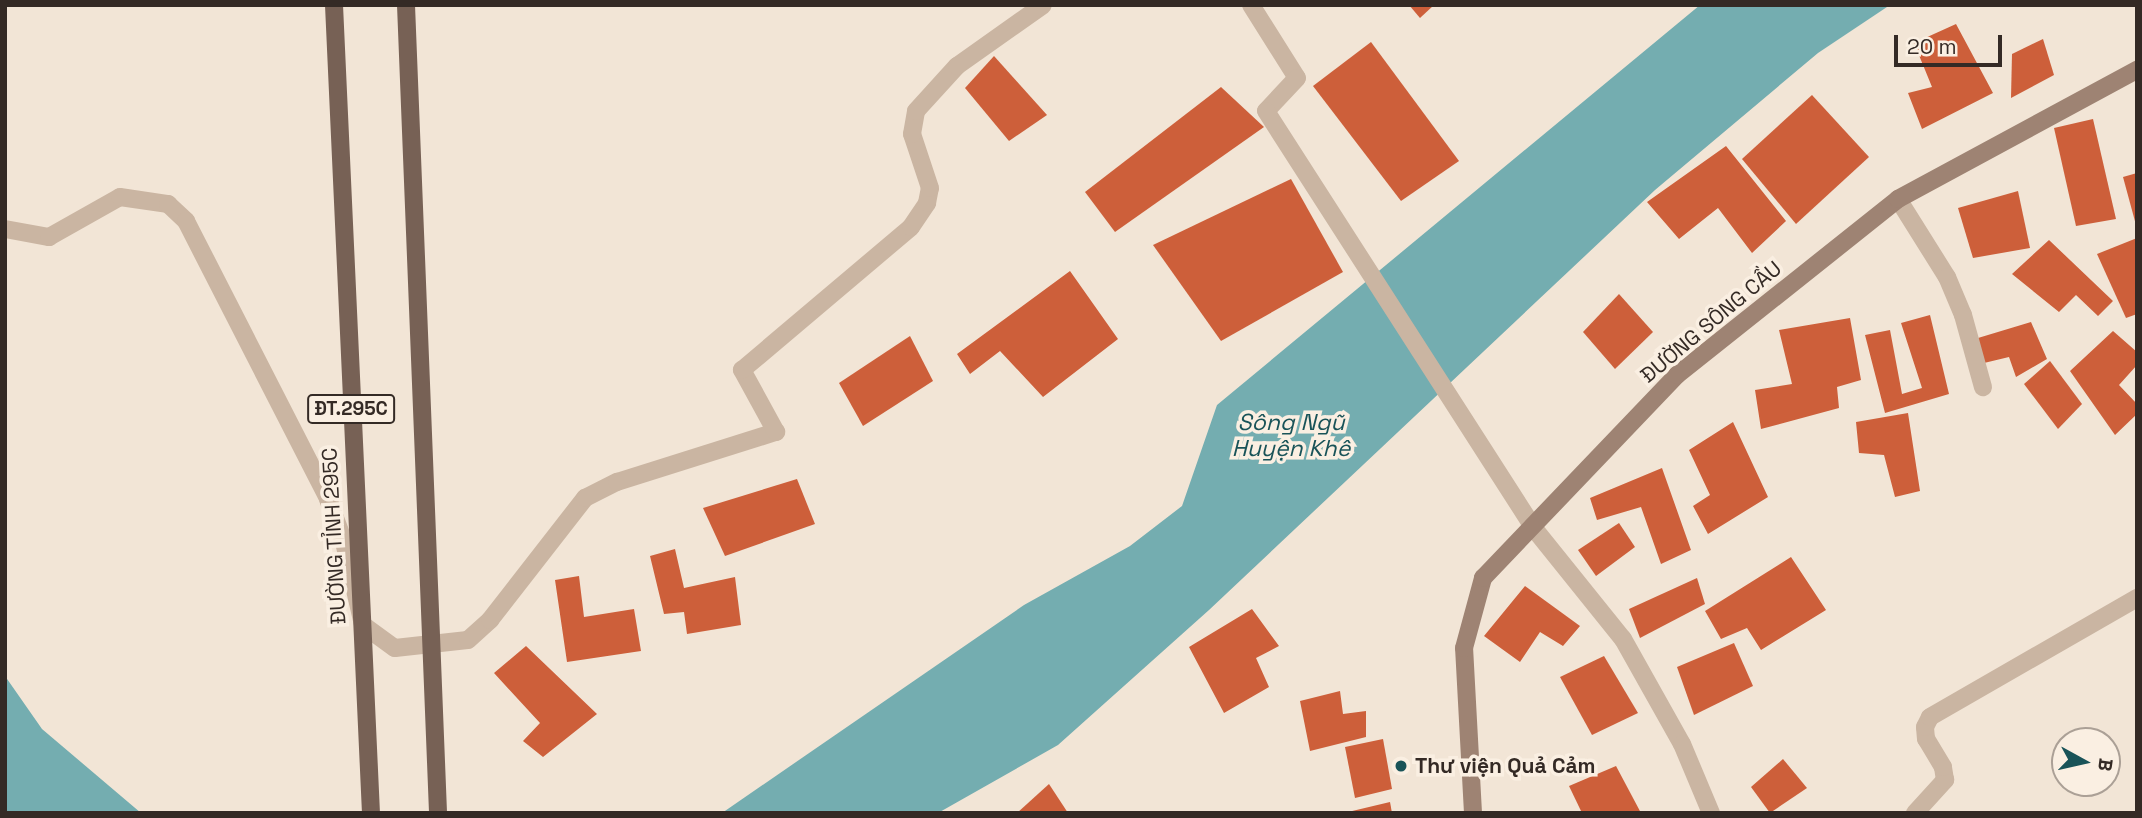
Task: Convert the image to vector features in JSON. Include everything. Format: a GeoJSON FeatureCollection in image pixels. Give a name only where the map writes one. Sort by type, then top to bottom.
{"type":"FeatureCollection","features":[{"type":"Feature","properties":{"kind":"main road","name":"ĐƯỜNG TỈNH 295C"},"geometry":{"type":"LineString","coordinates":[[334,5],[371,813]]}},
{"type":"Feature","properties":{"kind":"main road","name":"ĐT.295C"},"geometry":{"type":"LineString","coordinates":[[406,5],[438,813]]}},
{"type":"Feature","properties":{"kind":"main road","name":"ĐƯỜNG SÔNG CẦU"},"geometry":{"type":"LineString","coordinates":[[1473,813],[1464,648],[1483,578],[1677,375],[1898,199],[2137,70]]}},
{"type":"Feature","properties":{"kind":"street"},"geometry":{"type":"LineString","coordinates":[[5,229],[49,237],[120,197],[168,204],[186,221],[328,499],[344,541],[363,625],[395,648],[468,640],[490,620],[585,498],[617,482],[776,432],[742,370],[911,227],[927,203],[930,187],[912,134],[916,111],[957,66],[1043,5]]}},
{"type":"Feature","properties":{"kind":"street"},"geometry":{"type":"LineString","coordinates":[[1251,5],[1297,78],[1266,111],[1532,526],[1623,639],[1682,744],[1711,813]]}},
{"type":"Feature","properties":{"kind":"street"},"geometry":{"type":"LineString","coordinates":[[1898,199],[1947,277],[1963,315],[1983,387]]}},
{"type":"Feature","properties":{"kind":"street"},"geometry":{"type":"LineString","coordinates":[[1915,813],[1945,780],[1943,767],[1926,739],[1925,727],[1930,717],[2137,598]]}},
{"type":"Feature","properties":{"kind":"water","name":"Sông Ngũ Huyện Khê"},"geometry":{"type":"Polygon","coordinates":[[[1700,5],[1890,5],[1818,53],[1655,190],[1209,610],[1058,745],[938,813],[722,813],[1024,605],[1130,546],[1182,506],[1217,405],[1700,5]]]}},
{"type":"Feature","properties":{"kind":"water"},"geometry":{"type":"Polygon","coordinates":[[[5,676],[42,729],[141,813],[5,813],[5,676]]]}},
{"type":"Feature","properties":{"kind":"building"},"geometry":{"type":"Polygon","coordinates":[[[1409,5],[1434,5],[1420,18],[1409,5]]]}},
{"type":"Feature","properties":{"kind":"building"},"geometry":{"type":"Polygon","coordinates":[[[1956,24],[1993,93],[1922,129],[1908,93],[1932,87],[1914,43],[1956,24]]]}},
{"type":"Feature","properties":{"kind":"building"},"geometry":{"type":"Polygon","coordinates":[[[2043,39],[2054,75],[2011,98],[2012,54],[2043,39]]]}},
{"type":"Feature","properties":{"kind":"building"},"geometry":{"type":"Polygon","coordinates":[[[1371,42],[1459,161],[1401,201],[1313,86],[1371,42]]]}},
{"type":"Feature","properties":{"kind":"building"},"geometry":{"type":"Polygon","coordinates":[[[994,56],[1047,115],[1009,141],[965,88],[994,56]]]}},
{"type":"Feature","properties":{"kind":"building"},"geometry":{"type":"Polygon","coordinates":[[[1221,87],[1264,127],[1115,232],[1085,192],[1221,87]]]}},
{"type":"Feature","properties":{"kind":"building"},"geometry":{"type":"Polygon","coordinates":[[[1812,95],[1869,157],[1796,224],[1742,159],[1812,95]]]}},
{"type":"Feature","properties":{"kind":"building"},"geometry":{"type":"Polygon","coordinates":[[[2093,119],[2116,219],[2076,226],[2054,128],[2093,119]]]}},
{"type":"Feature","properties":{"kind":"building"},"geometry":{"type":"Polygon","coordinates":[[[1726,146],[1786,221],[1752,253],[1718,208],[1679,239],[1647,202],[1726,146]]]}},
{"type":"Feature","properties":{"kind":"building"},"geometry":{"type":"Polygon","coordinates":[[[2137,173],[2137,225],[2136,225],[2123,177],[2137,173]]]}},
{"type":"Feature","properties":{"kind":"building"},"geometry":{"type":"Polygon","coordinates":[[[1291,179],[1343,272],[1221,341],[1153,245],[1291,179]]]}},
{"type":"Feature","properties":{"kind":"building"},"geometry":{"type":"Polygon","coordinates":[[[2018,191],[2030,248],[1973,258],[1958,208],[2018,191]]]}},
{"type":"Feature","properties":{"kind":"building"},"geometry":{"type":"Polygon","coordinates":[[[2137,238],[2137,314],[2126,318],[2097,254],[2137,238]]]}},
{"type":"Feature","properties":{"kind":"building"},"geometry":{"type":"Polygon","coordinates":[[[2049,240],[2113,301],[2098,316],[2076,295],[2059,312],[2012,274],[2049,240]]]}},
{"type":"Feature","properties":{"kind":"building"},"geometry":{"type":"Polygon","coordinates":[[[1070,271],[1118,339],[1043,397],[1000,351],[970,374],[957,354],[1070,271]]]}},
{"type":"Feature","properties":{"kind":"building"},"geometry":{"type":"Polygon","coordinates":[[[1619,294],[1653,332],[1615,369],[1583,332],[1619,294]]]}},
{"type":"Feature","properties":{"kind":"building"},"geometry":{"type":"Polygon","coordinates":[[[1930,315],[1949,394],[1885,413],[1865,335],[1890,330],[1902,394],[1922,388],[1901,323],[1930,315]]]}},
{"type":"Feature","properties":{"kind":"building"},"geometry":{"type":"Polygon","coordinates":[[[1850,318],[1861,380],[1837,387],[1839,408],[1761,429],[1755,390],[1792,384],[1779,330],[1850,318]]]}},
{"type":"Feature","properties":{"kind":"building"},"geometry":{"type":"Polygon","coordinates":[[[2031,322],[2047,359],[2016,377],[2009,357],[1984,363],[1978,338],[2031,322]]]}},
{"type":"Feature","properties":{"kind":"building"},"geometry":{"type":"Polygon","coordinates":[[[2113,331],[2137,352],[2137,365],[2119,385],[2137,404],[2137,414],[2115,435],[2070,371],[2113,331]]]}},
{"type":"Feature","properties":{"kind":"building"},"geometry":{"type":"Polygon","coordinates":[[[910,336],[933,381],[863,426],[839,383],[910,336]]]}},
{"type":"Feature","properties":{"kind":"building"},"geometry":{"type":"Polygon","coordinates":[[[2050,361],[2082,404],[2058,429],[2024,384],[2050,361]]]}},
{"type":"Feature","properties":{"kind":"building"},"geometry":{"type":"Polygon","coordinates":[[[1908,413],[1920,491],[1895,497],[1884,455],[1859,453],[1856,422],[1908,413]]]}},
{"type":"Feature","properties":{"kind":"building"},"geometry":{"type":"Polygon","coordinates":[[[1733,422],[1768,497],[1708,534],[1693,506],[1710,495],[1689,450],[1733,422]]]}},
{"type":"Feature","properties":{"kind":"building"},"geometry":{"type":"Polygon","coordinates":[[[1662,468],[1691,550],[1661,564],[1641,507],[1597,520],[1590,498],[1662,468]]]}},
{"type":"Feature","properties":{"kind":"building"},"geometry":{"type":"Polygon","coordinates":[[[797,479],[815,524],[725,556],[703,508],[797,479]]]}},
{"type":"Feature","properties":{"kind":"building"},"geometry":{"type":"Polygon","coordinates":[[[1619,523],[1635,547],[1596,576],[1578,550],[1619,523]]]}},
{"type":"Feature","properties":{"kind":"building"},"geometry":{"type":"Polygon","coordinates":[[[675,549],[684,588],[735,577],[741,625],[687,634],[684,612],[664,614],[650,556],[675,549]]]}},
{"type":"Feature","properties":{"kind":"building"},"geometry":{"type":"Polygon","coordinates":[[[1791,557],[1826,610],[1761,650],[1747,628],[1721,639],[1705,611],[1791,557]]]}},
{"type":"Feature","properties":{"kind":"building"},"geometry":{"type":"Polygon","coordinates":[[[579,576],[584,617],[634,609],[641,651],[567,662],[555,580],[579,576]]]}},
{"type":"Feature","properties":{"kind":"building"},"geometry":{"type":"Polygon","coordinates":[[[1697,578],[1705,604],[1640,638],[1629,609],[1697,578]]]}},
{"type":"Feature","properties":{"kind":"building"},"geometry":{"type":"Polygon","coordinates":[[[1525,586],[1580,626],[1563,646],[1540,632],[1520,662],[1484,636],[1525,586]]]}},
{"type":"Feature","properties":{"kind":"building"},"geometry":{"type":"Polygon","coordinates":[[[1252,609],[1279,646],[1256,658],[1269,687],[1224,713],[1189,647],[1252,609]]]}},
{"type":"Feature","properties":{"kind":"building"},"geometry":{"type":"Polygon","coordinates":[[[1734,643],[1753,686],[1694,715],[1677,667],[1734,643]]]}},
{"type":"Feature","properties":{"kind":"building"},"geometry":{"type":"Polygon","coordinates":[[[526,646],[597,714],[543,757],[523,741],[540,723],[494,673],[526,646]]]}},
{"type":"Feature","properties":{"kind":"building"},"geometry":{"type":"Polygon","coordinates":[[[1604,656],[1638,713],[1592,735],[1560,677],[1604,656]]]}},
{"type":"Feature","properties":{"kind":"building"},"geometry":{"type":"Polygon","coordinates":[[[1340,691],[1343,714],[1366,711],[1366,737],[1310,751],[1300,701],[1340,691]]]}},
{"type":"Feature","properties":{"kind":"building"},"geometry":{"type":"Polygon","coordinates":[[[1383,739],[1392,789],[1355,798],[1345,747],[1383,739]]]}},
{"type":"Feature","properties":{"kind":"building"},"geometry":{"type":"Polygon","coordinates":[[[1783,759],[1807,788],[1770,813],[1751,787],[1783,759]]]}},
{"type":"Feature","properties":{"kind":"building"},"geometry":{"type":"Polygon","coordinates":[[[1616,766],[1641,813],[1582,813],[1569,786],[1616,766]]]}},
{"type":"Feature","properties":{"kind":"building"},"geometry":{"type":"Polygon","coordinates":[[[1049,784],[1068,813],[1017,813],[1049,784]]]}},
{"type":"Feature","properties":{"kind":"building"},"geometry":{"type":"Polygon","coordinates":[[[1390,802],[1392,813],[1348,812],[1390,802]]]}},
{"type":"Feature","properties":{"kind":"place","name":"Thư viện Quả Cảm"},"geometry":{"type":"Point","coordinates":[1401,766]}}]}
